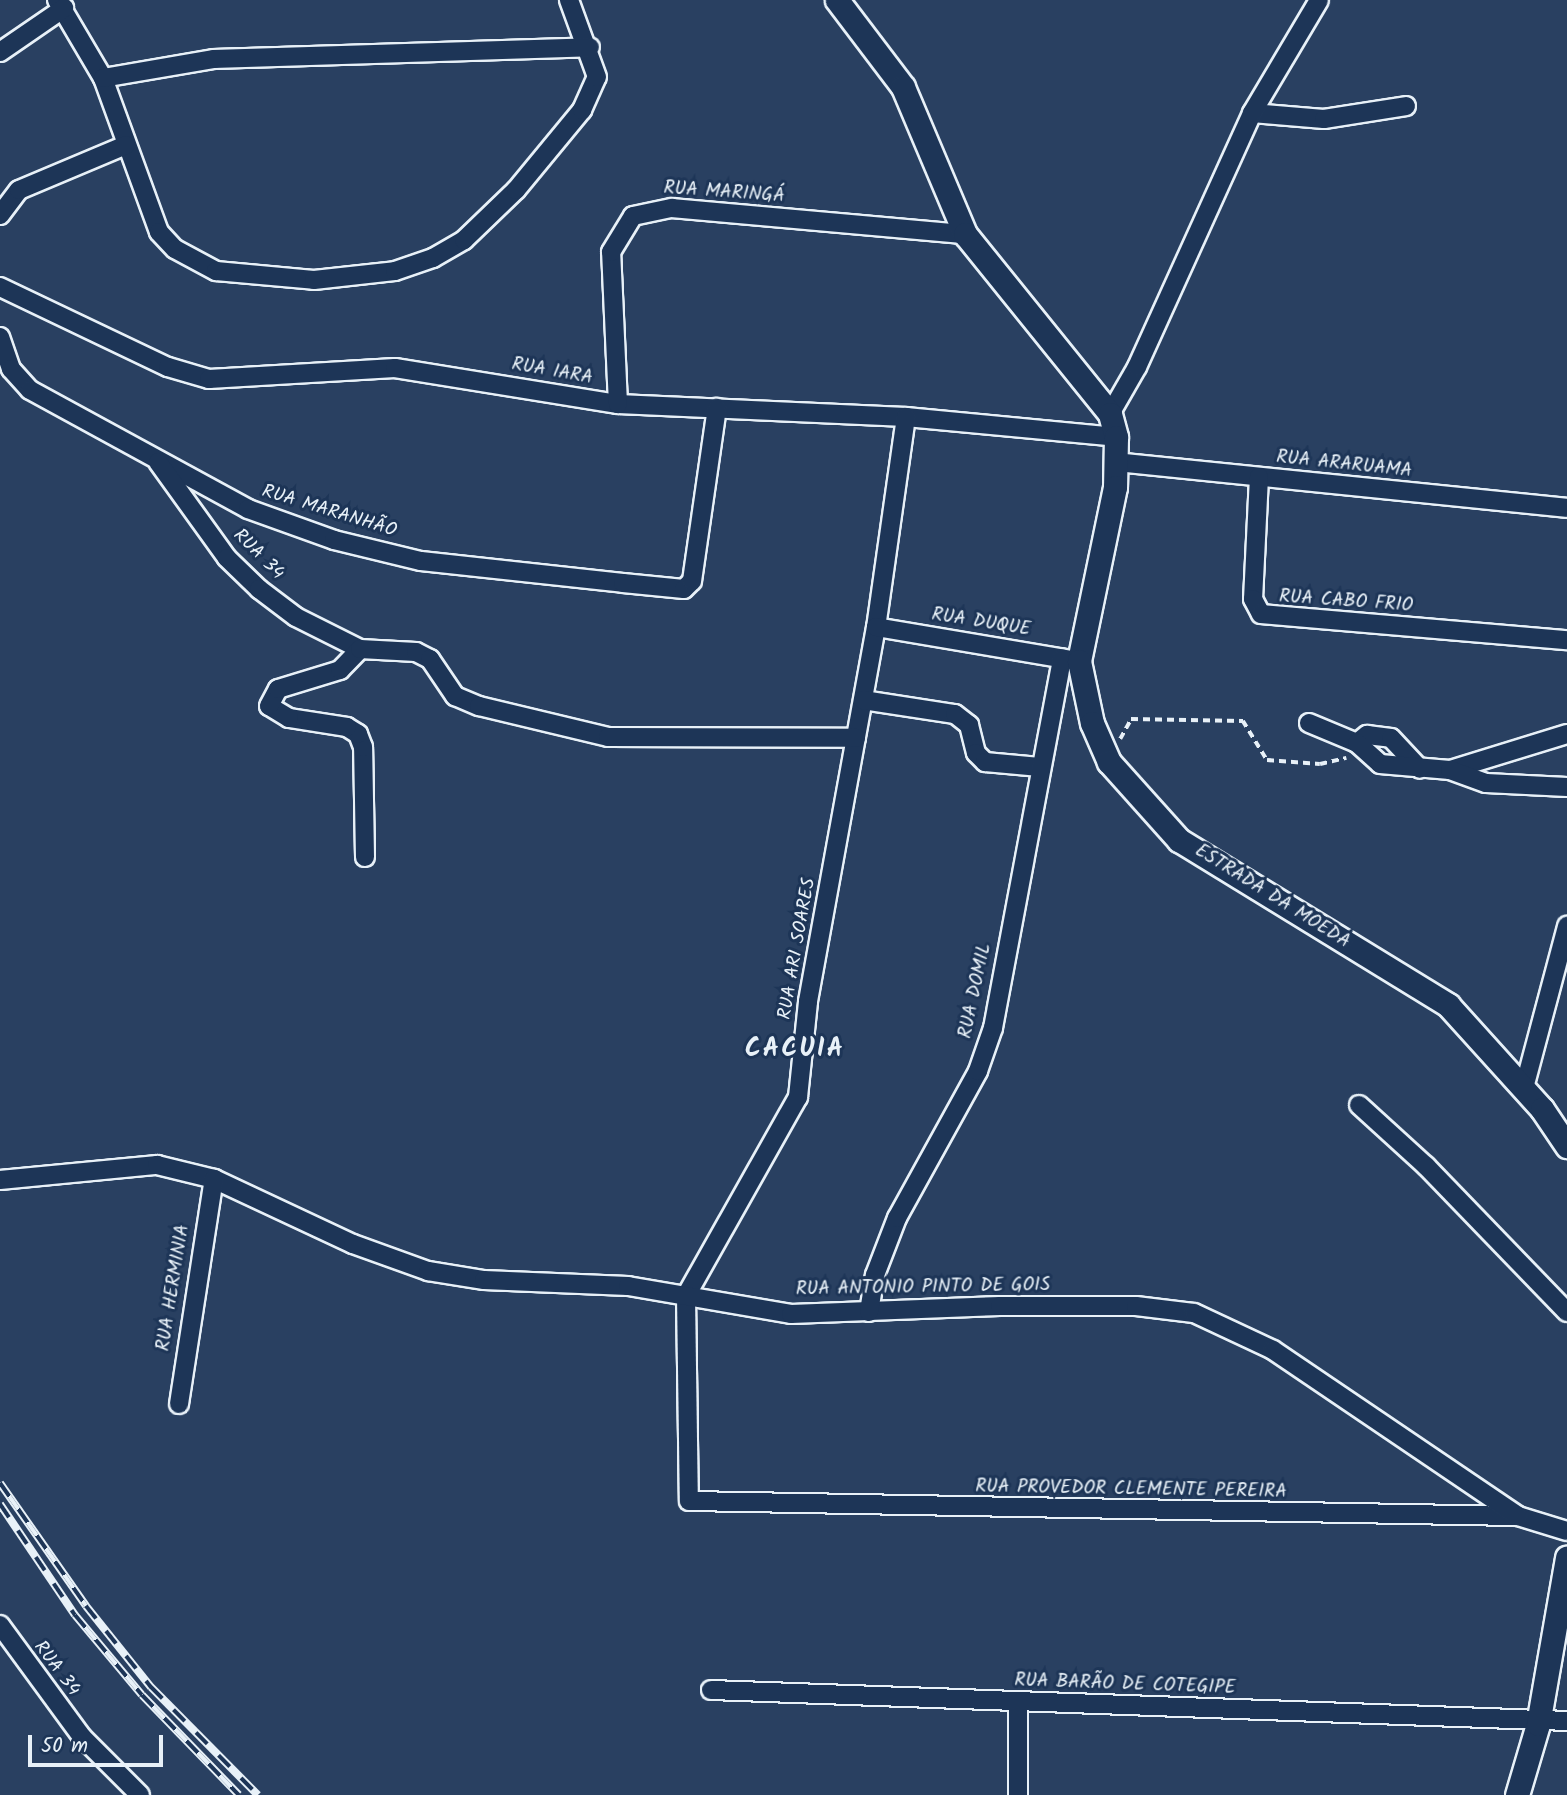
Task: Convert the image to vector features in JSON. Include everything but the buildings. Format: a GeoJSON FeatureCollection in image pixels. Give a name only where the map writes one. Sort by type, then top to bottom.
{"type":"FeatureCollection","features":[{"type":"Feature","properties":{"kind":"main road"},"geometry":{"type":"LineString","coordinates":[[837,0],[903,87],[965,234],[1110,414],[1116,437],[1116,463],[1070,660]]}},
{"type":"Feature","properties":{"kind":"main road","name":"ESTRADA DA MOEDA"},"geometry":{"type":"LineString","coordinates":[[1070,660],[1109,762],[1179,840],[1448,1005],[1524,1088],[1567,1146]]}},
{"type":"Feature","properties":{"kind":"main road"},"geometry":{"type":"LineString","coordinates":[[1517,1795],[1538,1724],[1567,1558]]}},
{"type":"Feature","properties":{"kind":"street"},"geometry":{"type":"LineString","coordinates":[[0,52],[61,4],[103,78],[150,216],[175,249],[194,262],[237,276],[273,279],[395,271],[464,240],[516,190],[593,93],[597,77],[590,47],[569,0]]}},
{"type":"Feature","properties":{"kind":"street"},"geometry":{"type":"LineString","coordinates":[[1110,414],[1137,367],[1252,113],[1319,0]]}},
{"type":"Feature","properties":{"kind":"street"},"geometry":{"type":"LineString","coordinates":[[103,78],[214,59],[590,47]]}},
{"type":"Feature","properties":{"kind":"street"},"geometry":{"type":"LineString","coordinates":[[1252,113],[1324,119],[1406,106]]}},
{"type":"Feature","properties":{"kind":"street"},"geometry":{"type":"LineString","coordinates":[[0,215],[19,190],[126,145]]}},
{"type":"Feature","properties":{"kind":"street","name":"RUA MARINGÁ"},"geometry":{"type":"LineString","coordinates":[[618,404],[611,252],[633,216],[671,208],[965,234]]}},
{"type":"Feature","properties":{"kind":"street","name":"RUA IARA"},"geometry":{"type":"LineString","coordinates":[[0,287],[168,367],[209,379],[395,368],[618,404],[906,417],[1116,437]]}},
{"type":"Feature","properties":{"kind":"street","name":"RUA MARANHÃO"},"geometry":{"type":"LineString","coordinates":[[0,337],[11,369],[30,390],[248,509],[334,540],[421,561],[623,583],[684,589],[694,575],[717,408]]}},
{"type":"Feature","properties":{"kind":"street","name":"RUA ARI SOARES"},"geometry":{"type":"LineString","coordinates":[[686,1296],[798,1097],[810,990],[876,627],[906,417]]}},
{"type":"Feature","properties":{"kind":"street","name":"RUA 34"},"geometry":{"type":"LineString","coordinates":[[156,459],[227,558],[259,589],[296,617],[360,649]]}},
{"type":"Feature","properties":{"kind":"street","name":"RUA ARARUAMA"},"geometry":{"type":"LineString","coordinates":[[1116,463],[1567,508]]}},
{"type":"Feature","properties":{"kind":"street","name":"RUA CABO FRIO"},"geometry":{"type":"LineString","coordinates":[[1259,477],[1253,599],[1261,614],[1567,640]]}},
{"type":"Feature","properties":{"kind":"street","name":"RUA DUQUE"},"geometry":{"type":"LineString","coordinates":[[876,627],[1070,660]]}},
{"type":"Feature","properties":{"kind":"street"},"geometry":{"type":"LineString","coordinates":[[365,857],[363,747],[358,734],[347,727],[289,718],[269,706],[278,689],[340,670],[360,649],[416,652],[430,659],[455,696],[479,706],[608,737],[856,738]]}},
{"type":"Feature","properties":{"kind":"street","name":"RUA DOMIL"},"geometry":{"type":"LineString","coordinates":[[869,1312],[875,1275],[897,1218],[978,1070],[993,1028],[1040,767],[1070,660]]}},
{"type":"Feature","properties":{"kind":"street"},"geometry":{"type":"LineString","coordinates":[[863,700],[955,715],[969,725],[976,753],[985,762],[1040,767]]}},
{"type":"Feature","properties":{"kind":"street"},"geometry":{"type":"LineString","coordinates":[[1309,723],[1361,749],[1380,764],[1450,770],[1486,783],[1567,787]]}},
{"type":"Feature","properties":{"kind":"street"},"geometry":{"type":"LineString","coordinates":[[1450,770],[1567,734]]}},
{"type":"Feature","properties":{"kind":"street"},"geometry":{"type":"LineString","coordinates":[[1361,749],[1367,735],[1391,738],[1420,769]]}},
{"type":"Feature","properties":{"kind":"street"},"geometry":{"type":"LineString","coordinates":[[1524,1088],[1567,926]]}},
{"type":"Feature","properties":{"kind":"street"},"geometry":{"type":"LineString","coordinates":[[1359,1105],[1426,1166],[1567,1312]]}},
{"type":"Feature","properties":{"kind":"street","name":"RUA ANTONIO PINTO DE GOIS"},"geometry":{"type":"LineString","coordinates":[[0,1180],[141,1164],[214,1179],[353,1244],[428,1271],[484,1280],[628,1286],[791,1314],[1095,1306],[1194,1313],[1273,1350],[1518,1516]]}},
{"type":"Feature","properties":{"kind":"street","name":"RUA HERMINIA"},"geometry":{"type":"LineString","coordinates":[[179,1404],[214,1179]]}},
{"type":"Feature","properties":{"kind":"street","name":"RUA PROVEDOR CLEMENTE PEREIRA"},"geometry":{"type":"LineString","coordinates":[[686,1296],[692,1504],[1518,1516],[1567,1531]]}},
{"type":"Feature","properties":{"kind":"street","name":"RUA 34"},"geometry":{"type":"LineString","coordinates":[[0,1625],[82,1737],[140,1795]]}},
{"type":"Feature","properties":{"kind":"street","name":"RUA BARÃO DE COTEGIPE"},"geometry":{"type":"LineString","coordinates":[[712,1690],[1018,1704],[1333,1712],[1538,1724],[1567,1721]]}},
{"type":"Feature","properties":{"kind":"street"},"geometry":{"type":"LineString","coordinates":[[1018,1704],[1018,1795]]}},
{"type":"Feature","properties":{"kind":"path"},"geometry":{"type":"LineString","coordinates":[[1109,762],[1131,719],[1243,721],[1268,760],[1320,764],[1361,749]]}},
{"type":"Feature","properties":{"kind":"railway"},"geometry":{"type":"LineString","coordinates":[[0,1483],[86,1606],[151,1687],[258,1795]]}},
{"type":"Feature","properties":{"kind":"railway"},"geometry":{"type":"LineString","coordinates":[[0,1504],[75,1615],[142,1695],[239,1795]]}},
{"type":"Feature","properties":{"kind":"district","name":"CACUIA"},"geometry":{"type":"Point","coordinates":[795,1050]}}]}
